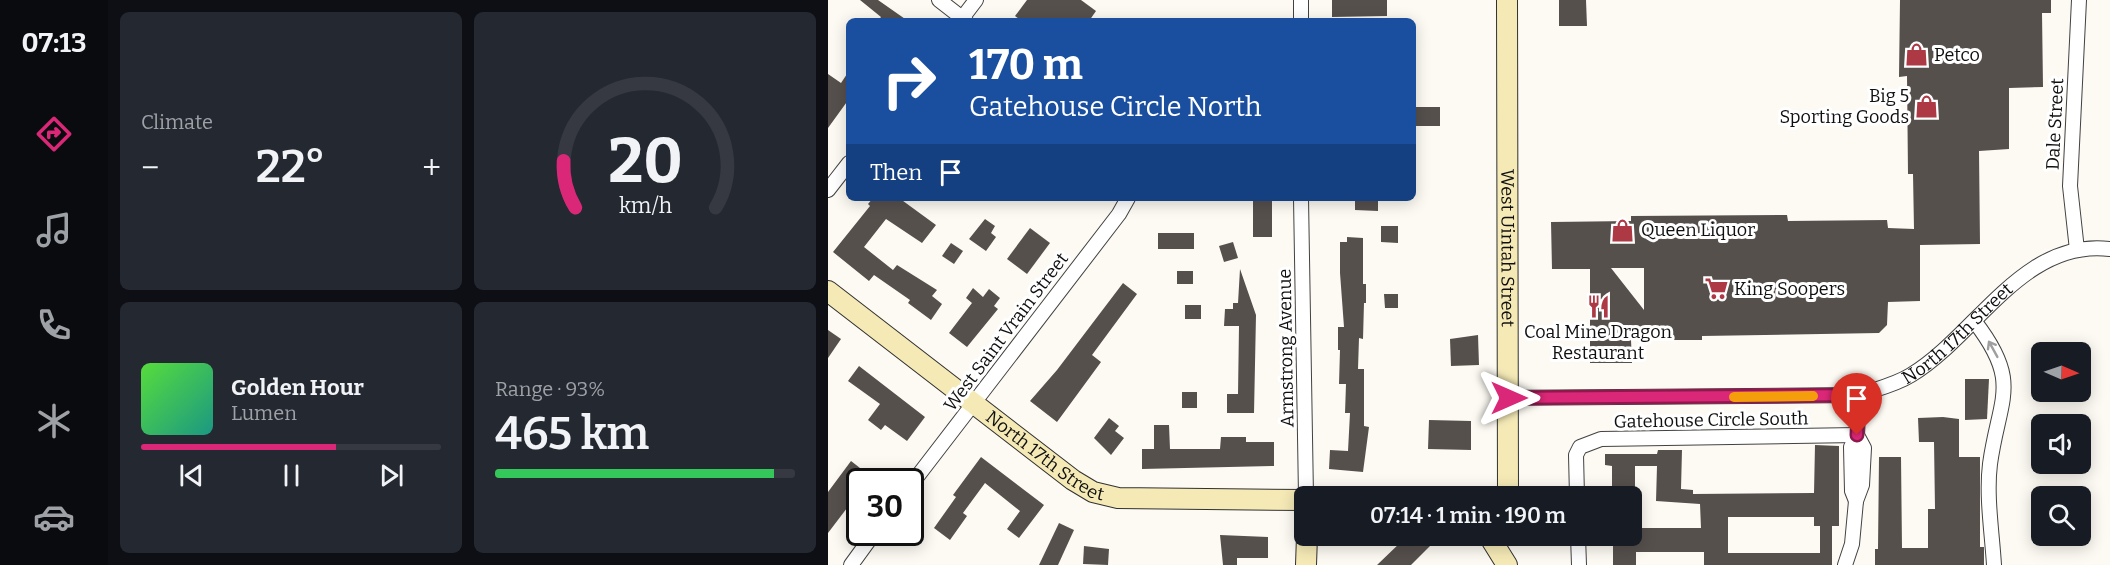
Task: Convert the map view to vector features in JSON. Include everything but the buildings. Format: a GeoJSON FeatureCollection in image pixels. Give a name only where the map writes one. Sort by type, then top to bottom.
{"type":"FeatureCollection","features":[{"type":"Feature","properties":{"kind":"street"},"geometry":{"type":"LineString","coordinates":[[939,0],[961,18]]}},
{"type":"Feature","properties":{"kind":"street"},"geometry":{"type":"LineString","coordinates":[[964,18],[976,0]]}},
{"type":"Feature","properties":{"kind":"street"},"geometry":{"type":"LineString","coordinates":[[1301,0],[1301,18]]}},
{"type":"Feature","properties":{"kind":"street","name":"West Uintah Street"},"geometry":{"type":"LineString","coordinates":[[1507,0],[1508,486]]}},
{"type":"Feature","properties":{"kind":"street","name":"Dale Street"},"geometry":{"type":"LineString","coordinates":[[2077,250],[2070,186],[2079,0]]}},
{"type":"Feature","properties":{"kind":"street"},"geometry":{"type":"LineString","coordinates":[[828,190],[846,167]]}},
{"type":"Feature","properties":{"kind":"street","name":"West Saint Vrain Street"},"geometry":{"type":"LineString","coordinates":[[924,468],[1119,214],[1126,201]]}},
{"type":"Feature","properties":{"kind":"street","name":"Armstrong Avenue"},"geometry":{"type":"LineString","coordinates":[[1302,201],[1306,486]]}},
{"type":"Feature","properties":{"kind":"street","name":"North 17th Street"},"geometry":{"type":"LineString","coordinates":[[1509,398],[1859,395],[1910,376],[1975,322],[2012,284],[2040,264],[2077,250],[2110,249]]}},
{"type":"Feature","properties":{"kind":"street","name":"North 17th Street"},"geometry":{"type":"LineString","coordinates":[[828,291],[975,402],[1073,480],[1105,496],[1133,500],[1294,498]]}},
{"type":"Feature","properties":{"kind":"street"},"geometry":{"type":"LineString","coordinates":[[1975,322],[1998,356],[2005,380],[2004,405],[1990,464],[1994,565]]}},
{"type":"Feature","properties":{"kind":"street"},"geometry":{"type":"LineString","coordinates":[[1845,565],[1852,544],[1856,501],[1851,486],[1851,447],[1857,435],[1859,395]]}},
{"type":"Feature","properties":{"kind":"street","name":"Gatehouse Circle South"},"geometry":{"type":"LineString","coordinates":[[1577,486],[1576,455],[1580,447],[1601,439],[1857,435]]}},
{"type":"Feature","properties":{"kind":"street"},"geometry":{"type":"LineString","coordinates":[[851,565],[865,546]]}},
{"type":"Feature","properties":{"kind":"street"},"geometry":{"type":"LineString","coordinates":[[1306,546],[1306,565]]}},
{"type":"Feature","properties":{"kind":"street"},"geometry":{"type":"LineString","coordinates":[[1495,546],[1507,565]]}},
{"type":"Feature","properties":{"kind":"street"},"geometry":{"type":"LineString","coordinates":[[1507,565],[1508,546]]}},
{"type":"Feature","properties":{"kind":"street"},"geometry":{"type":"LineString","coordinates":[[1578,546],[1579,565]]}},
{"type":"Feature","properties":{"kind":"slow traffic"},"geometry":{"type":"LineString","coordinates":[[1734,397],[1813,396]]}},
{"type":"Feature","properties":{"kind":"place","name":"Petco"},"geometry":{"type":"Point","coordinates":[1916,55]}},
{"type":"Feature","properties":{"kind":"place","name":"Big 5 Sporting Goods"},"geometry":{"type":"Point","coordinates":[1927,106]}},
{"type":"Feature","properties":{"kind":"place","name":"Queen Liquor"},"geometry":{"type":"Point","coordinates":[1623,230]}},
{"type":"Feature","properties":{"kind":"place","name":"King Soopers"},"geometry":{"type":"Point","coordinates":[1716,289]}},
{"type":"Feature","properties":{"kind":"place","name":"Coal Mine Dragon Restaurant"},"geometry":{"type":"Point","coordinates":[1598,306]}},
{"type":"Feature","properties":{"kind":"route"},"geometry":{"type":"LineString","coordinates":[[1509,398],[1859,395],[1857,435]]}}]}
